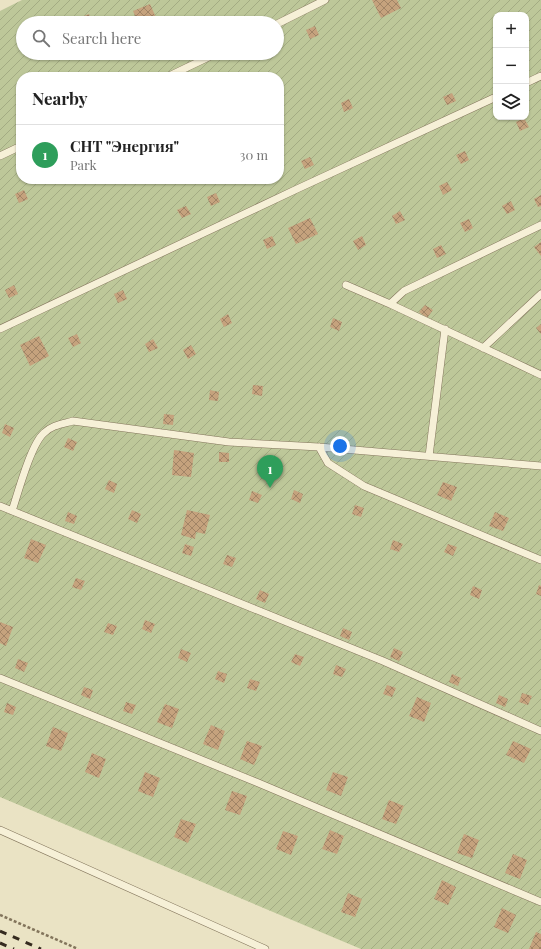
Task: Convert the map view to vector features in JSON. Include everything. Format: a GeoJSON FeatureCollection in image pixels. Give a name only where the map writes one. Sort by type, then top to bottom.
{"type":"FeatureCollection","features":[{"type":"Feature","properties":{"kind":"lane"},"geometry":{"type":"LineString","coordinates":[[284,20],[325,0]]}},
{"type":"Feature","properties":{"kind":"lane"},"geometry":{"type":"LineString","coordinates":[[177,72],[202,60]]}},
{"type":"Feature","properties":{"kind":"lane"},"geometry":{"type":"LineString","coordinates":[[529,82],[541,76]]}},
{"type":"Feature","properties":{"kind":"lane"},"geometry":{"type":"LineString","coordinates":[[0,329],[493,98]]}},
{"type":"Feature","properties":{"kind":"lane"},"geometry":{"type":"LineString","coordinates":[[0,156],[16,148]]}},
{"type":"Feature","properties":{"kind":"lane"},"geometry":{"type":"LineString","coordinates":[[390,304],[404,291],[541,225]]}},
{"type":"Feature","properties":{"kind":"lane"},"geometry":{"type":"LineString","coordinates":[[346,285],[541,375]]}},
{"type":"Feature","properties":{"kind":"lane"},"geometry":{"type":"LineString","coordinates":[[483,348],[541,294]]}},
{"type":"Feature","properties":{"kind":"lane"},"geometry":{"type":"LineString","coordinates":[[429,456],[446,330]]}},
{"type":"Feature","properties":{"kind":"lane"},"geometry":{"type":"LineString","coordinates":[[12,511],[32,452],[43,433],[56,425],[73,422],[229,442],[319,447],[541,466]]}},
{"type":"Feature","properties":{"kind":"lane"},"geometry":{"type":"LineString","coordinates":[[319,447],[328,463],[364,486],[541,560]]}},
{"type":"Feature","properties":{"kind":"lane"},"geometry":{"type":"LineString","coordinates":[[0,506],[383,661],[541,731]]}},
{"type":"Feature","properties":{"kind":"lane"},"geometry":{"type":"LineString","coordinates":[[0,678],[256,782],[541,902]]}},
{"type":"Feature","properties":{"kind":"lane"},"geometry":{"type":"LineString","coordinates":[[0,830],[265,949]]}},
{"type":"Feature","properties":{"kind":"path"},"geometry":{"type":"LineString","coordinates":[[0,915],[78,949]]}},
{"type":"Feature","properties":{"kind":"green space"},"geometry":{"type":"Polygon","coordinates":[[[22,0],[541,0],[541,949],[361,949],[0,797],[0,11],[22,0]]]}},
{"type":"Feature","properties":{"kind":"building"},"geometry":{"type":"Polygon","coordinates":[[[372,0],[397,0],[401,8],[381,18],[372,0]]]}},
{"type":"Feature","properties":{"kind":"building"},"geometry":{"type":"Polygon","coordinates":[[[150,4],[155,16],[135,16],[133,11],[150,4]]]}},
{"type":"Feature","properties":{"kind":"building"},"geometry":{"type":"Polygon","coordinates":[[[315,26],[319,35],[310,39],[306,30],[315,26]]]}},
{"type":"Feature","properties":{"kind":"building"},"geometry":{"type":"Polygon","coordinates":[[[452,93],[456,101],[447,105],[443,97],[452,93]]]}},
{"type":"Feature","properties":{"kind":"building"},"geometry":{"type":"Polygon","coordinates":[[[349,99],[353,108],[344,112],[341,103],[349,99]]]}},
{"type":"Feature","properties":{"kind":"building"},"geometry":{"type":"Polygon","coordinates":[[[525,120],[529,127],[520,131],[516,122],[525,120]]]}},
{"type":"Feature","properties":{"kind":"building"},"geometry":{"type":"Polygon","coordinates":[[[465,151],[469,160],[461,164],[456,155],[465,151]]]}},
{"type":"Feature","properties":{"kind":"building"},"geometry":{"type":"Polygon","coordinates":[[[310,157],[314,165],[305,169],[301,161],[310,157]]]}},
{"type":"Feature","properties":{"kind":"building"},"geometry":{"type":"Polygon","coordinates":[[[447,182],[452,190],[443,195],[439,186],[447,182]]]}},
{"type":"Feature","properties":{"kind":"building"},"geometry":{"type":"Polygon","coordinates":[[[24,190],[28,199],[19,203],[15,194],[24,190]]]}},
{"type":"Feature","properties":{"kind":"building"},"geometry":{"type":"Polygon","coordinates":[[[216,193],[220,202],[211,206],[207,197],[216,193]]]}},
{"type":"Feature","properties":{"kind":"building"},"geometry":{"type":"Polygon","coordinates":[[[541,195],[541,206],[538,207],[534,199],[541,195]]]}},
{"type":"Feature","properties":{"kind":"building"},"geometry":{"type":"Polygon","coordinates":[[[511,201],[515,210],[507,214],[502,206],[511,201]]]}},
{"type":"Feature","properties":{"kind":"building"},"geometry":{"type":"Polygon","coordinates":[[[186,206],[191,214],[182,218],[177,210],[186,206]]]}},
{"type":"Feature","properties":{"kind":"building"},"geometry":{"type":"Polygon","coordinates":[[[400,211],[405,220],[396,224],[392,216],[400,211]]]}},
{"type":"Feature","properties":{"kind":"building"},"geometry":{"type":"Polygon","coordinates":[[[310,218],[318,234],[296,244],[288,228],[310,218]]]}},
{"type":"Feature","properties":{"kind":"building"},"geometry":{"type":"Polygon","coordinates":[[[469,219],[473,228],[465,232],[460,223],[469,219]]]}},
{"type":"Feature","properties":{"kind":"building"},"geometry":{"type":"Polygon","coordinates":[[[272,236],[276,245],[267,249],[263,240],[272,236]]]}},
{"type":"Feature","properties":{"kind":"building"},"geometry":{"type":"Polygon","coordinates":[[[362,236],[366,245],[358,250],[353,241],[362,236]]]}},
{"type":"Feature","properties":{"kind":"building"},"geometry":{"type":"Polygon","coordinates":[[[541,242],[541,256],[534,247],[541,242]]]}},
{"type":"Feature","properties":{"kind":"building"},"geometry":{"type":"Polygon","coordinates":[[[441,245],[446,254],[437,258],[433,249],[441,245]]]}},
{"type":"Feature","properties":{"kind":"building"},"geometry":{"type":"Polygon","coordinates":[[[14,285],[18,294],[9,298],[5,290],[14,285]]]}},
{"type":"Feature","properties":{"kind":"building"},"geometry":{"type":"Polygon","coordinates":[[[123,290],[127,299],[118,303],[114,294],[123,290]]]}},
{"type":"Feature","properties":{"kind":"building"},"geometry":{"type":"Polygon","coordinates":[[[425,305],[433,310],[427,318],[419,312],[425,305]]]}},
{"type":"Feature","properties":{"kind":"building"},"geometry":{"type":"Polygon","coordinates":[[[228,314],[232,323],[224,327],[220,319],[228,314]]]}},
{"type":"Feature","properties":{"kind":"building"},"geometry":{"type":"Polygon","coordinates":[[[333,318],[342,322],[339,331],[330,327],[333,318]]]}},
{"type":"Feature","properties":{"kind":"building"},"geometry":{"type":"Polygon","coordinates":[[[541,324],[541,334],[536,328],[541,324]]]}},
{"type":"Feature","properties":{"kind":"building"},"geometry":{"type":"Polygon","coordinates":[[[77,334],[81,343],[73,347],[68,338],[77,334]]]}},
{"type":"Feature","properties":{"kind":"building"},"geometry":{"type":"Polygon","coordinates":[[[39,336],[49,356],[30,366],[20,345],[39,336]]]}},
{"type":"Feature","properties":{"kind":"building"},"geometry":{"type":"Polygon","coordinates":[[[153,339],[158,348],[149,352],[145,344],[153,339]]]}},
{"type":"Feature","properties":{"kind":"building"},"geometry":{"type":"Polygon","coordinates":[[[191,345],[196,354],[188,359],[183,350],[191,345]]]}},
{"type":"Feature","properties":{"kind":"building"},"geometry":{"type":"Polygon","coordinates":[[[253,385],[263,386],[262,396],[252,394],[253,385]]]}},
{"type":"Feature","properties":{"kind":"building"},"geometry":{"type":"Polygon","coordinates":[[[210,390],[219,392],[218,401],[209,400],[210,390]]]}},
{"type":"Feature","properties":{"kind":"building"},"geometry":{"type":"Polygon","coordinates":[[[164,414],[174,415],[173,425],[163,424],[164,414]]]}},
{"type":"Feature","properties":{"kind":"building"},"geometry":{"type":"Polygon","coordinates":[[[5,424],[14,428],[10,437],[2,433],[5,424]]]}},
{"type":"Feature","properties":{"kind":"building"},"geometry":{"type":"Polygon","coordinates":[[[68,438],[77,442],[73,451],[64,447],[68,438]]]}},
{"type":"Feature","properties":{"kind":"building"},"geometry":{"type":"Polygon","coordinates":[[[174,450],[194,453],[191,477],[172,475],[174,450]]]}},
{"type":"Feature","properties":{"kind":"building"},"geometry":{"type":"Polygon","coordinates":[[[219,452],[229,453],[229,462],[219,462],[219,452]]]}},
{"type":"Feature","properties":{"kind":"building"},"geometry":{"type":"Polygon","coordinates":[[[109,480],[117,484],[114,493],[105,489],[109,480]]]}},
{"type":"Feature","properties":{"kind":"building"},"geometry":{"type":"Polygon","coordinates":[[[443,482],[457,487],[451,501],[437,495],[443,482]]]}},
{"type":"Feature","properties":{"kind":"building"},"geometry":{"type":"Polygon","coordinates":[[[294,490],[303,494],[300,503],[291,499],[294,490]]]}},
{"type":"Feature","properties":{"kind":"building"},"geometry":{"type":"Polygon","coordinates":[[[252,491],[262,495],[258,503],[249,500],[252,491]]]}},
{"type":"Feature","properties":{"kind":"building"},"geometry":{"type":"Polygon","coordinates":[[[355,505],[364,508],[361,517],[352,514],[355,505]]]}},
{"type":"Feature","properties":{"kind":"building"},"geometry":{"type":"Polygon","coordinates":[[[132,510],[141,514],[137,523],[128,519],[132,510]]]}},
{"type":"Feature","properties":{"kind":"building"},"geometry":{"type":"Polygon","coordinates":[[[187,510],[210,515],[205,534],[196,532],[195,539],[181,535],[187,510]]]}},
{"type":"Feature","properties":{"kind":"building"},"geometry":{"type":"Polygon","coordinates":[[[68,512],[77,516],[74,524],[65,521],[68,512]]]}},
{"type":"Feature","properties":{"kind":"building"},"geometry":{"type":"Polygon","coordinates":[[[495,512],[509,518],[503,531],[489,526],[495,512]]]}},
{"type":"Feature","properties":{"kind":"building"},"geometry":{"type":"Polygon","coordinates":[[[31,539],[46,545],[38,563],[24,558],[31,539]]]}},
{"type":"Feature","properties":{"kind":"building"},"geometry":{"type":"Polygon","coordinates":[[[393,540],[403,544],[399,552],[390,549],[393,540]]]}},
{"type":"Feature","properties":{"kind":"building"},"geometry":{"type":"Polygon","coordinates":[[[185,544],[194,547],[191,556],[182,553],[185,544]]]}},
{"type":"Feature","properties":{"kind":"building"},"geometry":{"type":"Polygon","coordinates":[[[448,544],[457,547],[453,556],[444,552],[448,544]]]}},
{"type":"Feature","properties":{"kind":"building"},"geometry":{"type":"Polygon","coordinates":[[[227,555],[236,558],[232,567],[223,564],[227,555]]]}},
{"type":"Feature","properties":{"kind":"building"},"geometry":{"type":"Polygon","coordinates":[[[76,578],[85,581],[81,590],[72,587],[76,578]]]}},
{"type":"Feature","properties":{"kind":"building"},"geometry":{"type":"Polygon","coordinates":[[[539,585],[541,586],[541,596],[536,594],[539,585]]]}},
{"type":"Feature","properties":{"kind":"building"},"geometry":{"type":"Polygon","coordinates":[[[473,586],[482,590],[479,599],[470,595],[473,586]]]}},
{"type":"Feature","properties":{"kind":"building"},"geometry":{"type":"Polygon","coordinates":[[[260,590],[269,594],[265,603],[256,599],[260,590]]]}},
{"type":"Feature","properties":{"kind":"building"},"geometry":{"type":"Polygon","coordinates":[[[145,620],[155,624],[151,633],[142,629],[145,620]]]}},
{"type":"Feature","properties":{"kind":"building"},"geometry":{"type":"Polygon","coordinates":[[[0,622],[13,627],[6,646],[0,643],[0,622]]]}},
{"type":"Feature","properties":{"kind":"building"},"geometry":{"type":"Polygon","coordinates":[[[108,623],[117,626],[113,635],[104,632],[108,623]]]}},
{"type":"Feature","properties":{"kind":"building"},"geometry":{"type":"Polygon","coordinates":[[[343,628],[352,632],[349,640],[340,636],[343,628]]]}},
{"type":"Feature","properties":{"kind":"building"},"geometry":{"type":"Polygon","coordinates":[[[394,648],[403,652],[399,661],[390,657],[394,648]]]}},
{"type":"Feature","properties":{"kind":"building"},"geometry":{"type":"Polygon","coordinates":[[[181,649],[191,653],[187,662],[178,658],[181,649]]]}},
{"type":"Feature","properties":{"kind":"building"},"geometry":{"type":"Polygon","coordinates":[[[295,654],[304,657],[300,666],[291,662],[295,654]]]}},
{"type":"Feature","properties":{"kind":"building"},"geometry":{"type":"Polygon","coordinates":[[[18,659],[28,663],[24,672],[15,668],[18,659]]]}},
{"type":"Feature","properties":{"kind":"building"},"geometry":{"type":"Polygon","coordinates":[[[336,665],[346,669],[342,677],[333,674],[336,665]]]}},
{"type":"Feature","properties":{"kind":"building"},"geometry":{"type":"Polygon","coordinates":[[[218,671],[227,674],[224,683],[215,679],[218,671]]]}},
{"type":"Feature","properties":{"kind":"building"},"geometry":{"type":"Polygon","coordinates":[[[452,674],[461,678],[458,686],[449,682],[452,674]]]}},
{"type":"Feature","properties":{"kind":"building"},"geometry":{"type":"Polygon","coordinates":[[[250,679],[260,682],[256,691],[247,688],[250,679]]]}},
{"type":"Feature","properties":{"kind":"building"},"geometry":{"type":"Polygon","coordinates":[[[387,685],[396,688],[392,697],[383,694],[387,685]]]}},
{"type":"Feature","properties":{"kind":"building"},"geometry":{"type":"Polygon","coordinates":[[[84,687],[93,690],[90,699],[81,695],[84,687]]]}},
{"type":"Feature","properties":{"kind":"building"},"geometry":{"type":"Polygon","coordinates":[[[522,693],[532,696],[528,705],[519,702],[522,693]]]}},
{"type":"Feature","properties":{"kind":"building"},"geometry":{"type":"Polygon","coordinates":[[[499,695],[508,699],[505,707],[496,703],[499,695]]]}},
{"type":"Feature","properties":{"kind":"building"},"geometry":{"type":"Polygon","coordinates":[[[417,697],[431,703],[424,722],[409,716],[417,697]]]}},
{"type":"Feature","properties":{"kind":"building"},"geometry":{"type":"Polygon","coordinates":[[[126,702],[136,705],[132,714],[123,711],[126,702]]]}},
{"type":"Feature","properties":{"kind":"building"},"geometry":{"type":"Polygon","coordinates":[[[7,703],[16,707],[13,715],[4,712],[7,703]]]}},
{"type":"Feature","properties":{"kind":"building"},"geometry":{"type":"Polygon","coordinates":[[[165,704],[179,709],[172,728],[157,722],[165,704]]]}},
{"type":"Feature","properties":{"kind":"building"},"geometry":{"type":"Polygon","coordinates":[[[211,725],[225,731],[218,750],[203,744],[211,725]]]}},
{"type":"Feature","properties":{"kind":"building"},"geometry":{"type":"Polygon","coordinates":[[[53,727],[68,733],[61,751],[46,746],[53,727]]]}},
{"type":"Feature","properties":{"kind":"building"},"geometry":{"type":"Polygon","coordinates":[[[247,741],[262,746],[254,765],[240,759],[247,741]]]}},
{"type":"Feature","properties":{"kind":"building"},"geometry":{"type":"Polygon","coordinates":[[[513,741],[531,749],[524,763],[506,755],[513,741]]]}},
{"type":"Feature","properties":{"kind":"building"},"geometry":{"type":"Polygon","coordinates":[[[92,753],[106,759],[99,778],[85,772],[92,753]]]}},
{"type":"Feature","properties":{"kind":"building"},"geometry":{"type":"Polygon","coordinates":[[[145,772],[160,778],[153,797],[138,791],[145,772]]]}},
{"type":"Feature","properties":{"kind":"building"},"geometry":{"type":"Polygon","coordinates":[[[333,772],[348,777],[341,796],[326,790],[333,772]]]}},
{"type":"Feature","properties":{"kind":"building"},"geometry":{"type":"Polygon","coordinates":[[[232,791],[247,796],[240,815],[225,810],[232,791]]]}},
{"type":"Feature","properties":{"kind":"building"},"geometry":{"type":"Polygon","coordinates":[[[389,800],[404,806],[396,824],[382,819],[389,800]]]}},
{"type":"Feature","properties":{"kind":"building"},"geometry":{"type":"Polygon","coordinates":[[[181,819],[196,824],[188,843],[174,837],[181,819]]]}},
{"type":"Feature","properties":{"kind":"building"},"geometry":{"type":"Polygon","coordinates":[[[330,830],[344,836],[337,854],[322,849],[330,830]]]}},
{"type":"Feature","properties":{"kind":"building"},"geometry":{"type":"Polygon","coordinates":[[[283,831],[298,836],[291,855],[276,849],[283,831]]]}},
{"type":"Feature","properties":{"kind":"building"},"geometry":{"type":"Polygon","coordinates":[[[464,834],[479,840],[472,858],[457,853],[464,834]]]}},
{"type":"Feature","properties":{"kind":"building"},"geometry":{"type":"Polygon","coordinates":[[[513,854],[527,860],[520,879],[505,873],[513,854]]]}},
{"type":"Feature","properties":{"kind":"building"},"geometry":{"type":"Polygon","coordinates":[[[442,880],[456,887],[448,905],[434,899],[442,880]]]}},
{"type":"Feature","properties":{"kind":"building"},"geometry":{"type":"Polygon","coordinates":[[[348,893],[362,899],[355,917],[341,912],[348,893]]]}},
{"type":"Feature","properties":{"kind":"building"},"geometry":{"type":"Polygon","coordinates":[[[502,908],[516,915],[508,933],[494,927],[502,908]]]}},
{"type":"Feature","properties":{"kind":"building"},"geometry":{"type":"Polygon","coordinates":[[[536,932],[541,934],[541,949],[529,949],[536,932]]]}},
{"type":"Feature","properties":{"kind":"railway"},"geometry":{"type":"LineString","coordinates":[[0,931],[41,949]]}},
{"type":"Feature","properties":{"kind":"railway"},"geometry":{"type":"LineString","coordinates":[[0,943],[14,949]]}},
{"type":"Feature","properties":{"kind":"place","name":"СНТ \"Энергия\""},"geometry":{"type":"Point","coordinates":[270,488]}}]}
